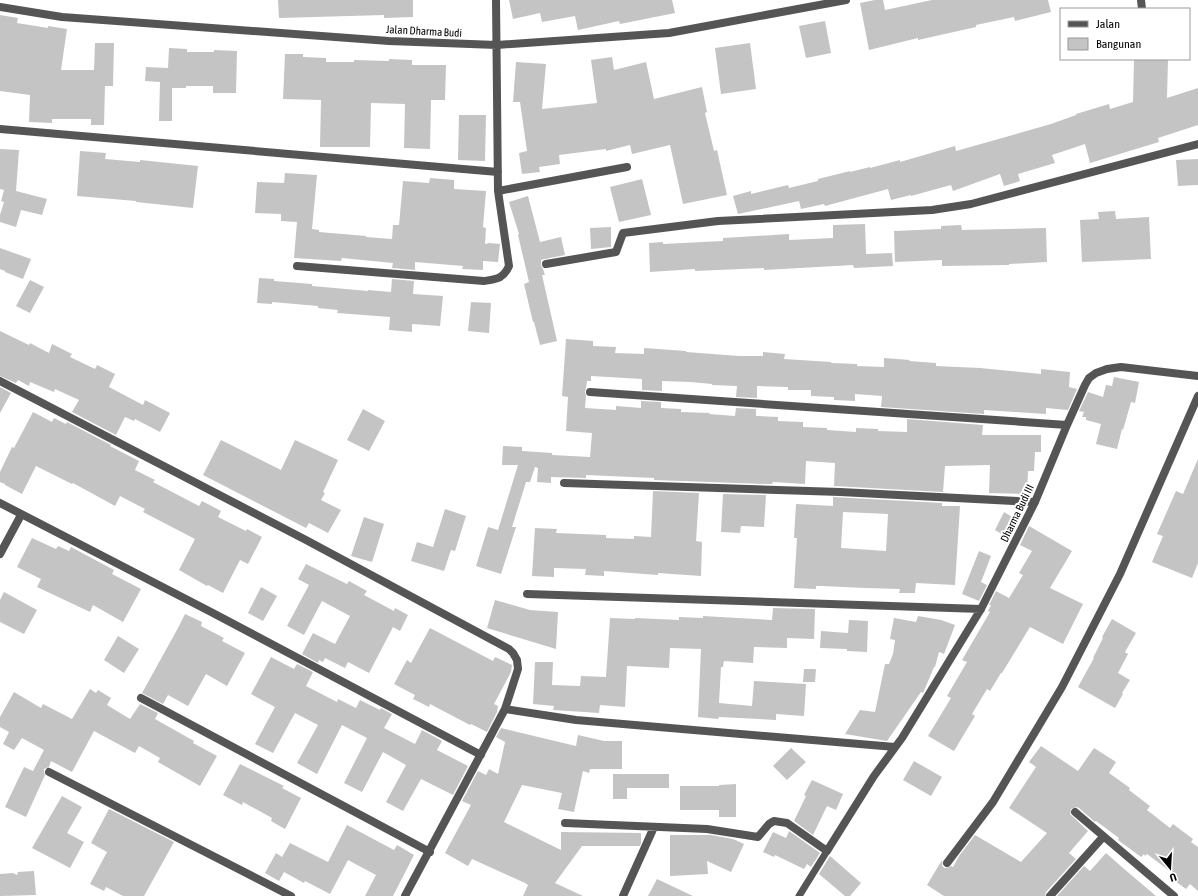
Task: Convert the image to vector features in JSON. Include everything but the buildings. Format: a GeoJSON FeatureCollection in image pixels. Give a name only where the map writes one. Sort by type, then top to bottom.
{"type":"FeatureCollection","features":[{"type":"Feature","properties":{"kind":"street"},"geometry":{"type":"LineString","coordinates":[[297,266],[484,281],[498,279],[506,274],[509,266],[498,191],[496,0]]}},
{"type":"Feature","properties":{"kind":"street","name":"Jalan Dharma Budi"},"geometry":{"type":"LineString","coordinates":[[0,7],[62,17],[381,40],[497,46],[669,33],[846,0]]}},
{"type":"Feature","properties":{"kind":"street"},"geometry":{"type":"LineString","coordinates":[[0,128],[498,172]]}},
{"type":"Feature","properties":{"kind":"street"},"geometry":{"type":"LineString","coordinates":[[546,264],[616,252],[623,233],[718,221],[954,208],[1198,144]]}},
{"type":"Feature","properties":{"kind":"street"},"geometry":{"type":"LineString","coordinates":[[498,191],[627,167]]}},
{"type":"Feature","properties":{"kind":"street","name":"Dharma Budi III"},"geometry":{"type":"LineString","coordinates":[[827,851],[874,776],[895,747],[981,609],[1035,502],[1067,425],[1089,378],[1096,373],[1107,369],[1121,368],[1198,376]]}},
{"type":"Feature","properties":{"kind":"street"},"geometry":{"type":"LineString","coordinates":[[0,381],[306,540],[509,649],[513,653],[517,660],[518,669],[505,709],[406,896]]}},
{"type":"Feature","properties":{"kind":"street"},"geometry":{"type":"LineString","coordinates":[[590,392],[1067,425]]}},
{"type":"Feature","properties":{"kind":"street"},"geometry":{"type":"LineString","coordinates":[[947,863],[993,802],[1062,687],[1120,574],[1198,396]]}},
{"type":"Feature","properties":{"kind":"street"},"geometry":{"type":"LineString","coordinates":[[564,483],[840,492],[1035,502]]}},
{"type":"Feature","properties":{"kind":"street"},"geometry":{"type":"LineString","coordinates":[[0,503],[211,612],[481,755]]}},
{"type":"Feature","properties":{"kind":"street"},"geometry":{"type":"LineString","coordinates":[[0,554],[21,515]]}},
{"type":"Feature","properties":{"kind":"street"},"geometry":{"type":"LineString","coordinates":[[527,594],[981,609]]}},
{"type":"Feature","properties":{"kind":"street"},"geometry":{"type":"LineString","coordinates":[[142,698],[430,852]]}},
{"type":"Feature","properties":{"kind":"street"},"geometry":{"type":"LineString","coordinates":[[505,709],[576,720],[895,747]]}},
{"type":"Feature","properties":{"kind":"street"},"geometry":{"type":"LineString","coordinates":[[49,772],[291,896]]}},
{"type":"Feature","properties":{"kind":"street"},"geometry":{"type":"LineString","coordinates":[[1074,812],[1167,894]]}},
{"type":"Feature","properties":{"kind":"street"},"geometry":{"type":"LineString","coordinates":[[565,823],[707,829],[758,837],[769,824],[774,821],[787,824],[827,851]]}},
{"type":"Feature","properties":{"kind":"street"},"geometry":{"type":"LineString","coordinates":[[623,896],[654,827]]}},
{"type":"Feature","properties":{"kind":"street"},"geometry":{"type":"LineString","coordinates":[[1050,896],[1104,837]]}},
{"type":"Feature","properties":{"kind":"lane"},"geometry":{"type":"LineString","coordinates":[[799,896],[827,851]]}}]}
